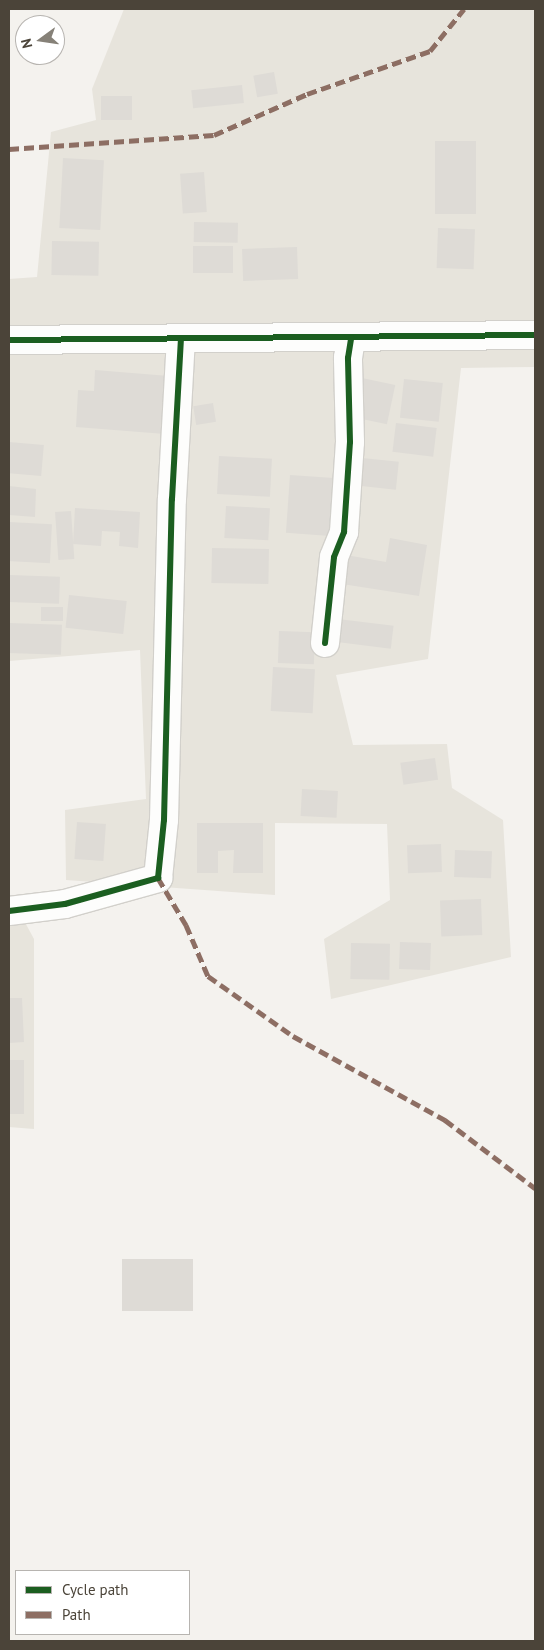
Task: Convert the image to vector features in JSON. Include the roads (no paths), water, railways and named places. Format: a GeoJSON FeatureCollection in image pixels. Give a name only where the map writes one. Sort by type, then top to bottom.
{"type":"FeatureCollection","features":[{"type":"Feature","properties":{"kind":"street"},"geometry":{"type":"LineString","coordinates":[[9,340],[181,340],[535,335]]}},
{"type":"Feature","properties":{"kind":"street"},"geometry":{"type":"LineString","coordinates":[[325,642],[334,557],[344,532],[350,442],[348,358],[351,338]]}},
{"type":"Feature","properties":{"kind":"street"},"geometry":{"type":"LineString","coordinates":[[9,911],[65,904],[158,878],[164,820],[172,499],[181,340]]}}]}
